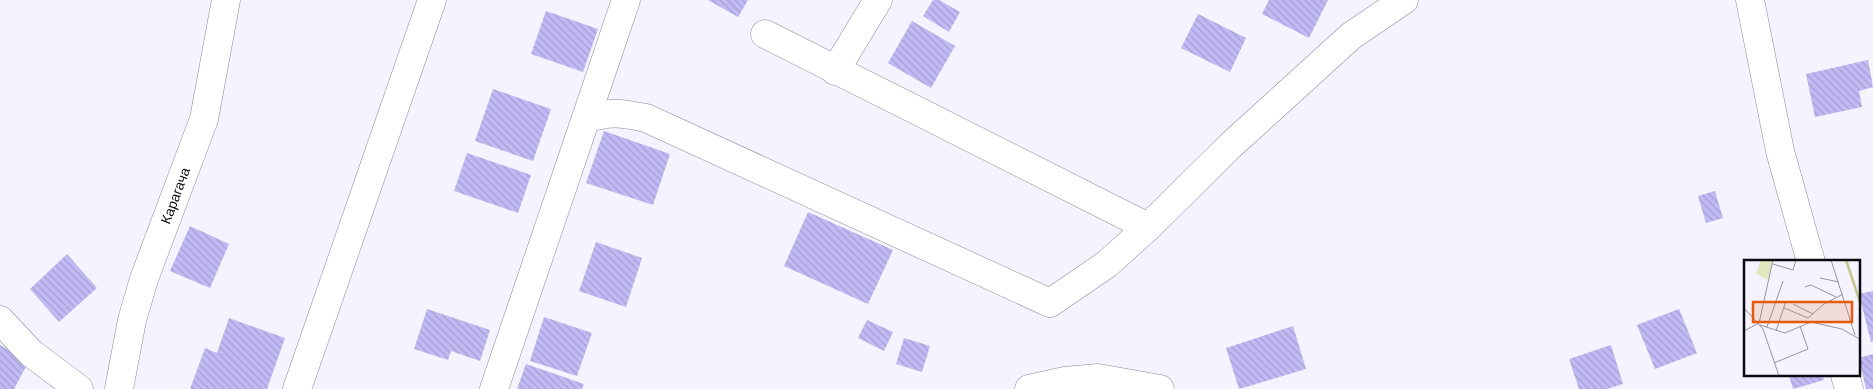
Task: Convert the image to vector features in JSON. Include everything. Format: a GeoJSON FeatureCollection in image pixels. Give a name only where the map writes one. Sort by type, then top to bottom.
{"type":"FeatureCollection","features":[{"type":"Feature","properties":{"kind":"street","name":"Карагача"},"geometry":{"type":"LineString","coordinates":[[119,389],[132,320],[144,279],[204,119],[226,0]]}},
{"type":"Feature","properties":{"kind":"street"},"geometry":{"type":"LineString","coordinates":[[297,389],[432,0]]}},
{"type":"Feature","properties":{"kind":"street"},"geometry":{"type":"LineString","coordinates":[[494,389],[626,0]]}},
{"type":"Feature","properties":{"kind":"street"},"geometry":{"type":"LineString","coordinates":[[835,71],[878,0]]}},
{"type":"Feature","properties":{"kind":"street"},"geometry":{"type":"LineString","coordinates":[[586,120],[604,113],[624,113],[646,118],[1050,303],[1107,264],[1148,227],[1230,146],[1351,36],[1404,0]]}},
{"type":"Feature","properties":{"kind":"street"},"geometry":{"type":"LineString","coordinates":[[1750,0],[1780,151],[1811,260]]}},
{"type":"Feature","properties":{"kind":"street"},"geometry":{"type":"LineString","coordinates":[[765,34],[835,71],[1148,227]]}},
{"type":"Feature","properties":{"kind":"street"},"geometry":{"type":"LineString","coordinates":[[0,320],[31,353],[79,389]]}},
{"type":"Feature","properties":{"kind":"street"},"geometry":{"type":"LineString","coordinates":[[1845,376],[1849,389]]}},
{"type":"Feature","properties":{"kind":"street"},"geometry":{"type":"LineString","coordinates":[[1029,389],[1065,381],[1098,378],[1160,389]]}},
{"type":"Feature","properties":{"kind":"building"},"geometry":{"type":"Polygon","coordinates":[[[708,0],[748,0],[738,17],[708,0]]]}},
{"type":"Feature","properties":{"kind":"building"},"geometry":{"type":"Polygon","coordinates":[[[933,0],[939,0],[960,12],[949,32],[923,16],[933,0]]]}},
{"type":"Feature","properties":{"kind":"building"},"geometry":{"type":"Polygon","coordinates":[[[1269,0],[1328,0],[1309,38],[1262,14],[1269,0]]]}},
{"type":"Feature","properties":{"kind":"building"},"geometry":{"type":"Polygon","coordinates":[[[546,11],[598,29],[583,72],[531,54],[546,11]]]}},
{"type":"Feature","properties":{"kind":"building"},"geometry":{"type":"Polygon","coordinates":[[[1198,14],[1246,38],[1230,72],[1181,48],[1198,14]]]}},
{"type":"Feature","properties":{"kind":"building"},"geometry":{"type":"Polygon","coordinates":[[[912,21],[955,46],[931,88],[888,63],[912,21]]]}},
{"type":"Feature","properties":{"kind":"building"},"geometry":{"type":"Polygon","coordinates":[[[1868,60],[1873,87],[1859,91],[1862,107],[1815,117],[1806,74],[1868,60]]]}},
{"type":"Feature","properties":{"kind":"building"},"geometry":{"type":"Polygon","coordinates":[[[493,89],[551,109],[533,161],[475,141],[493,89]]]}},
{"type":"Feature","properties":{"kind":"building"},"geometry":{"type":"Polygon","coordinates":[[[604,131],[670,154],[653,205],[586,183],[604,131]]]}},
{"type":"Feature","properties":{"kind":"building"},"geometry":{"type":"Polygon","coordinates":[[[467,153],[531,175],[518,213],[454,191],[467,153]]]}},
{"type":"Feature","properties":{"kind":"building"},"geometry":{"type":"Polygon","coordinates":[[[1715,191],[1723,218],[1706,223],[1698,196],[1715,191]]]}},
{"type":"Feature","properties":{"kind":"building"},"geometry":{"type":"Polygon","coordinates":[[[808,212],[893,250],[868,304],[784,266],[808,212]]]}},
{"type":"Feature","properties":{"kind":"building"},"geometry":{"type":"Polygon","coordinates":[[[190,226],[229,244],[210,288],[170,271],[190,226]]]}},
{"type":"Feature","properties":{"kind":"building"},"geometry":{"type":"Polygon","coordinates":[[[596,242],[642,258],[626,307],[579,291],[596,242]]]}},
{"type":"Feature","properties":{"kind":"building"},"geometry":{"type":"Polygon","coordinates":[[[67,254],[97,288],[59,322],[30,289],[67,254]]]}},
{"type":"Feature","properties":{"kind":"building"},"geometry":{"type":"Polygon","coordinates":[[[1873,291],[1873,341],[1871,342],[1860,298],[1860,294],[1873,291]]]}},
{"type":"Feature","properties":{"kind":"building"},"geometry":{"type":"Polygon","coordinates":[[[427,309],[490,330],[480,361],[451,351],[448,360],[414,349],[427,309]]]}},
{"type":"Feature","properties":{"kind":"building"},"geometry":{"type":"Polygon","coordinates":[[[1679,309],[1697,353],[1655,369],[1637,325],[1679,309]]]}},
{"type":"Feature","properties":{"kind":"building"},"geometry":{"type":"Polygon","coordinates":[[[544,317],[592,333],[577,376],[530,361],[544,317]]]}},
{"type":"Feature","properties":{"kind":"building"},"geometry":{"type":"Polygon","coordinates":[[[229,318],[285,338],[267,389],[190,389],[205,348],[217,353],[229,318]]]}},
{"type":"Feature","properties":{"kind":"building"},"geometry":{"type":"Polygon","coordinates":[[[867,320],[893,332],[884,351],[858,338],[867,320]]]}},
{"type":"Feature","properties":{"kind":"building"},"geometry":{"type":"Polygon","coordinates":[[[1293,326],[1306,369],[1239,389],[1226,348],[1293,326]]]}},
{"type":"Feature","properties":{"kind":"building"},"geometry":{"type":"Polygon","coordinates":[[[904,338],[930,346],[922,372],[896,364],[904,338]]]}},
{"type":"Feature","properties":{"kind":"building"},"geometry":{"type":"Polygon","coordinates":[[[0,345],[29,361],[14,389],[0,389],[0,345]]]}},
{"type":"Feature","properties":{"kind":"building"},"geometry":{"type":"Polygon","coordinates":[[[1611,345],[1623,384],[1607,389],[1579,389],[1569,359],[1611,345]]]}},
{"type":"Feature","properties":{"kind":"building"},"geometry":{"type":"Polygon","coordinates":[[[1873,354],[1873,389],[1866,389],[1860,358],[1873,354]]]}},
{"type":"Feature","properties":{"kind":"building"},"geometry":{"type":"Polygon","coordinates":[[[526,364],[584,384],[582,389],[517,389],[526,364]]]}},
{"type":"Feature","properties":{"kind":"building"},"geometry":{"type":"Polygon","coordinates":[[[1789,376],[1823,376],[1824,380],[1793,389],[1789,376]]]}}]}
